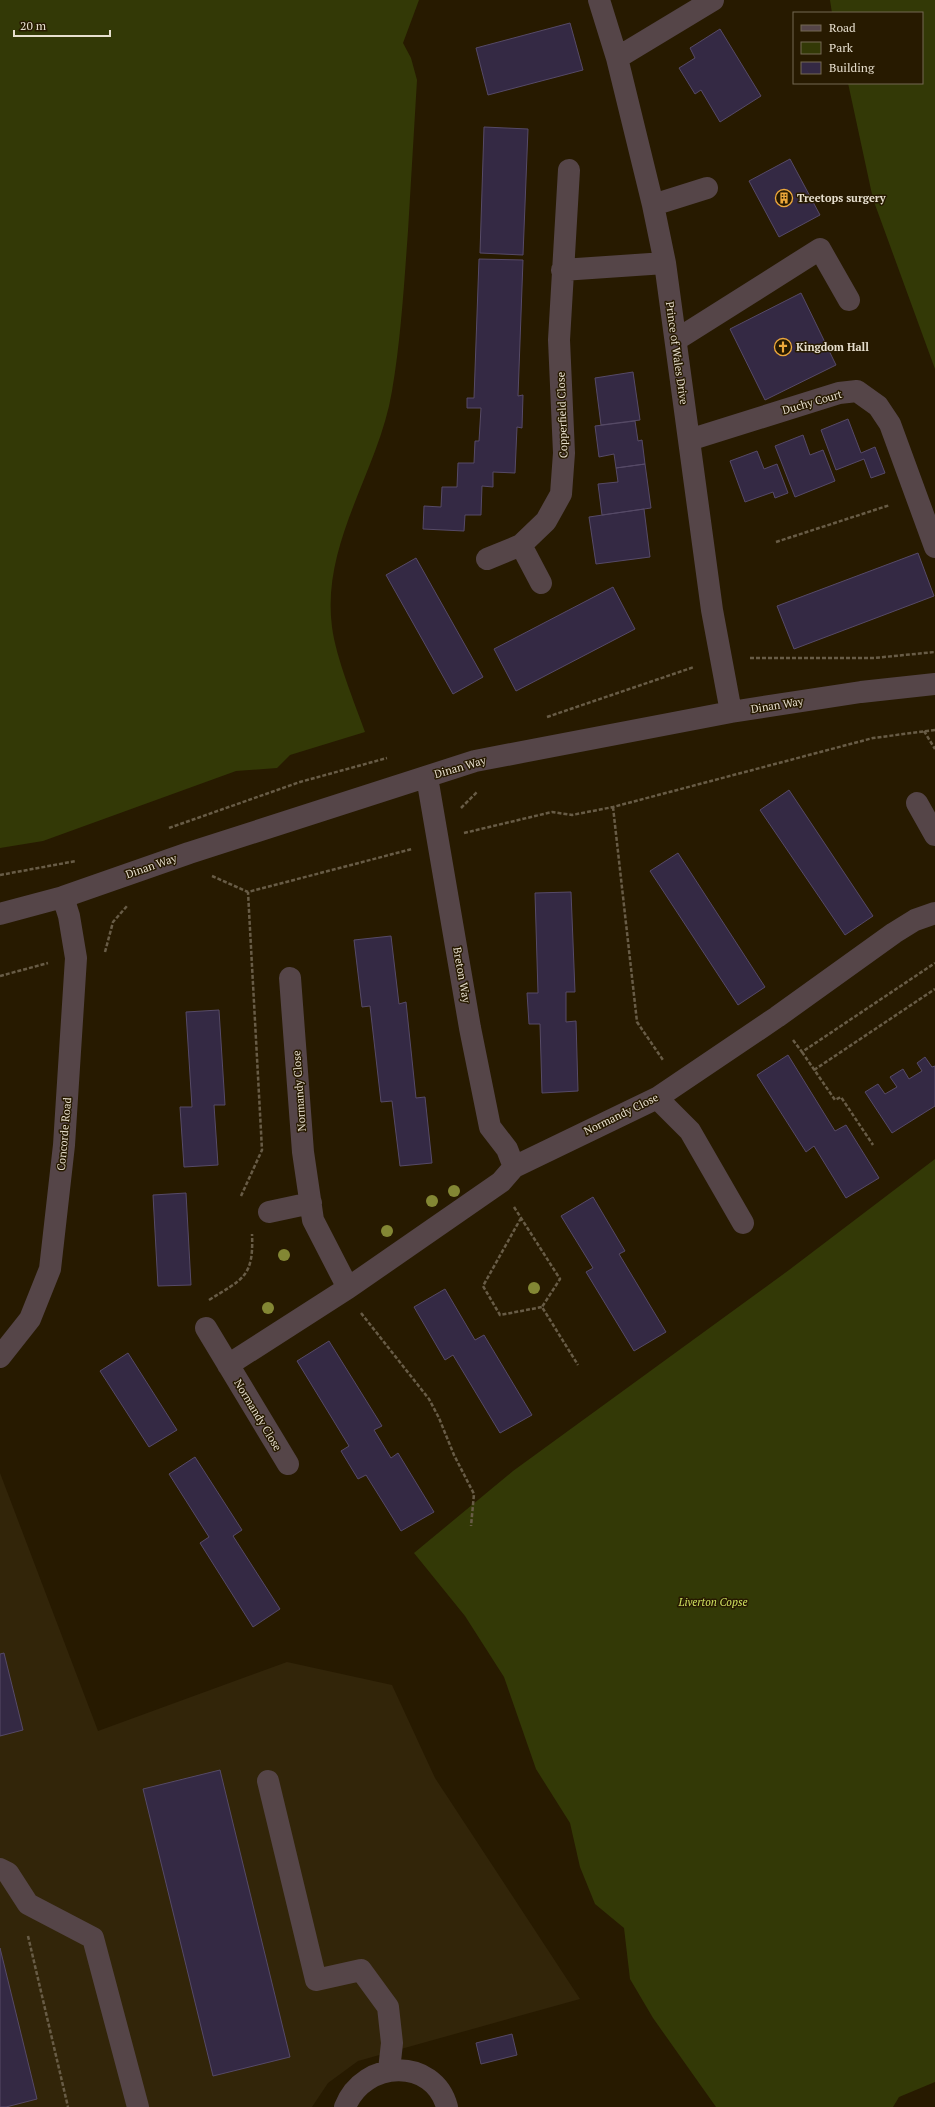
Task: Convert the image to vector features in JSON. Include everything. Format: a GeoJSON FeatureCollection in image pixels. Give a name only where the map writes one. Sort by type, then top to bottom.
{"type":"FeatureCollection","features":[{"type":"Feature","properties":{"kind":"street","name":"Prince of Wales Drive"},"geometry":{"type":"LineString","coordinates":[[599,0],[617,58],[653,205],[665,263],[712,610],[731,712]]}},
{"type":"Feature","properties":{"kind":"street"},"geometry":{"type":"LineString","coordinates":[[617,58],[713,0]]}},
{"type":"Feature","properties":{"kind":"street","name":"Copperfield Close"},"geometry":{"type":"LineString","coordinates":[[487,559],[521,545],[546,521],[561,494],[564,453],[559,340],[569,170]]}},
{"type":"Feature","properties":{"kind":"street"},"geometry":{"type":"LineString","coordinates":[[653,205],[707,188]]}},
{"type":"Feature","properties":{"kind":"street"},"geometry":{"type":"LineString","coordinates":[[676,340],[820,249],[849,300]]}},
{"type":"Feature","properties":{"kind":"street"},"geometry":{"type":"LineString","coordinates":[[562,270],[665,263]]}},
{"type":"Feature","properties":{"kind":"street","name":"Duchy Court"},"geometry":{"type":"LineString","coordinates":[[689,440],[839,393],[857,391],[878,406],[890,424],[915,497],[935,547]]}},
{"type":"Feature","properties":{"kind":"street"},"geometry":{"type":"LineString","coordinates":[[521,545],[541,583]]}},
{"type":"Feature","properties":{"kind":"street","name":"Dinan Way"},"geometry":{"type":"LineString","coordinates":[[0,914],[63,897],[189,853],[475,761],[731,712],[862,692],[935,684]]}},
{"type":"Feature","properties":{"kind":"street","name":"Breton Way"},"geometry":{"type":"LineString","coordinates":[[427,777],[470,1028],[490,1127],[507,1149],[508,1174]]}},
{"type":"Feature","properties":{"kind":"street"},"geometry":{"type":"LineString","coordinates":[[917,803],[935,835]]}},
{"type":"Feature","properties":{"kind":"street","name":"Concorde Road"},"geometry":{"type":"LineString","coordinates":[[0,1357],[30,1319],[50,1269],[64,1146],[76,958],[69,916],[63,897]]}},
{"type":"Feature","properties":{"kind":"street","name":"Normandy Close"},"geometry":{"type":"LineString","coordinates":[[228,1365],[346,1289],[508,1174],[657,1098],[678,1082],[777,1017],[894,933],[915,920],[935,913]]}},
{"type":"Feature","properties":{"kind":"street","name":"Normandy Close"},"geometry":{"type":"LineString","coordinates":[[290,978],[303,1152],[313,1220],[346,1289]]}},
{"type":"Feature","properties":{"kind":"street"},"geometry":{"type":"LineString","coordinates":[[657,1098],[690,1131],[743,1223]]}},
{"type":"Feature","properties":{"kind":"street"},"geometry":{"type":"LineString","coordinates":[[264,1221],[311,1202]]}},
{"type":"Feature","properties":{"kind":"street","name":"Normandy Close"},"geometry":{"type":"LineString","coordinates":[[206,1328],[288,1464]]}},
{"type":"Feature","properties":{"kind":"street"},"geometry":{"type":"LineString","coordinates":[[268,1781],[316,1980],[361,1970],[388,2007],[392,2043],[389,2070]]}},
{"type":"Feature","properties":{"kind":"street"},"geometry":{"type":"LineString","coordinates":[[0,1869],[8,1873],[28,1904],[32,1907],[93,1938],[138,2107]]}},
{"type":"Feature","properties":{"kind":"street"},"geometry":{"type":"LineString","coordinates":[[345,2107],[355,2089],[370,2076],[389,2070],[412,2071],[431,2082],[445,2099],[447,2107]]}},
{"type":"Feature","properties":{"kind":"path"},"geometry":{"type":"LineString","coordinates":[[776,542],[915,497]]}},
{"type":"Feature","properties":{"kind":"path"},"geometry":{"type":"LineString","coordinates":[[924,731],[935,749]]}},
{"type":"Feature","properties":{"kind":"path"},"geometry":{"type":"LineString","coordinates":[[613,808],[637,1022],[678,1082]]}},
{"type":"Feature","properties":{"kind":"path"},"geometry":{"type":"LineString","coordinates":[[243,1203],[241,1196],[262,1150],[248,892]]}},
{"type":"Feature","properties":{"kind":"path"},"geometry":{"type":"LineString","coordinates":[[802,1052],[935,963]]}},
{"type":"Feature","properties":{"kind":"path"},"geometry":{"type":"LineString","coordinates":[[814,1070],[935,990]]}},
{"type":"Feature","properties":{"kind":"path"},"geometry":{"type":"LineString","coordinates":[[777,1017],[835,1100],[841,1097],[874,1145]]}},
{"type":"Feature","properties":{"kind":"path"},"geometry":{"type":"LineString","coordinates":[[508,1174],[521,1218],[560,1279],[542,1307],[500,1315],[483,1286],[521,1218]]}},
{"type":"Feature","properties":{"kind":"path"},"geometry":{"type":"LineString","coordinates":[[241,1196],[247,1194]]}},
{"type":"Feature","properties":{"kind":"path"},"geometry":{"type":"LineString","coordinates":[[206,1328],[194,1310],[234,1287],[246,1273],[253,1255],[252,1232],[264,1221]]}},
{"type":"Feature","properties":{"kind":"path"},"geometry":{"type":"LineString","coordinates":[[346,1289],[373,1329],[429,1399],[447,1434],[454,1455],[474,1494],[471,1526]]}},
{"type":"Feature","properties":{"kind":"path"},"geometry":{"type":"LineString","coordinates":[[209,1300],[213,1306]]}},
{"type":"Feature","properties":{"kind":"path"},"geometry":{"type":"LineString","coordinates":[[542,1307],[578,1365]]}},
{"type":"Feature","properties":{"kind":"path"},"geometry":{"type":"LineString","coordinates":[[32,1907],[24,1920],[68,2107]]}},
{"type":"Feature","properties":{"kind":"shaded area"},"geometry":{"type":"Polygon","coordinates":[[[0,1473],[98,1731],[287,1662],[392,1685],[435,1778],[580,1999],[358,2061],[328,2083],[312,2107],[0,2107],[0,1473]]]}},
{"type":"Feature","properties":{"kind":"green space"},"geometry":{"type":"Polygon","coordinates":[[[0,0],[419,0],[403,43],[411,58],[417,80],[405,271],[395,371],[385,421],[376,450],[343,536],[335,566],[331,596],[332,627],[337,652],[365,732],[290,755],[277,768],[236,771],[43,841],[0,848],[0,0]]]}},
{"type":"Feature","properties":{"kind":"green space"},"geometry":{"type":"Polygon","coordinates":[[[830,0],[935,0],[935,369],[873,199],[848,84],[923,84],[923,12],[832,12],[830,0]]]}},
{"type":"Feature","properties":{"kind":"green space","name":"Liverton Copse"},"geometry":{"type":"Polygon","coordinates":[[[935,1159],[935,2082],[899,2097],[893,2107],[716,2107],[653,2018],[630,1979],[624,1928],[595,1904],[580,1867],[570,1823],[536,1769],[504,1677],[465,1616],[414,1553],[513,1471],[789,1270],[935,1159]]]}},
{"type":"Feature","properties":{"kind":"building"},"geometry":{"type":"Polygon","coordinates":[[[570,23],[583,70],[488,95],[476,48],[570,23]]]}},
{"type":"Feature","properties":{"kind":"building"},"geometry":{"type":"Polygon","coordinates":[[[720,29],[761,96],[720,122],[701,90],[695,94],[679,68],[695,58],[690,48],[720,29]]]}},
{"type":"Feature","properties":{"kind":"building"},"geometry":{"type":"Polygon","coordinates":[[[484,127],[528,129],[523,255],[480,253],[484,127]]]}},
{"type":"Feature","properties":{"kind":"building","name":"Treetops surgery"},"geometry":{"type":"Polygon","coordinates":[[[790,159],[820,215],[779,237],[749,181],[790,159]]]}},
{"type":"Feature","properties":{"kind":"building"},"geometry":{"type":"Polygon","coordinates":[[[479,259],[523,260],[518,396],[523,395],[522,428],[517,427],[515,473],[493,472],[493,487],[482,486],[481,515],[465,515],[464,531],[423,529],[424,506],[441,507],[442,487],[457,487],[458,463],[474,463],[475,441],[479,441],[481,408],[467,408],[467,398],[474,398],[479,259]]]}},
{"type":"Feature","properties":{"kind":"building","name":"Kingdom Hall"},"geometry":{"type":"Polygon","coordinates":[[[801,293],[836,365],[765,400],[730,329],[801,293]]]}},
{"type":"Feature","properties":{"kind":"building"},"geometry":{"type":"Polygon","coordinates":[[[633,372],[640,420],[601,425],[595,378],[633,372]]]}},
{"type":"Feature","properties":{"kind":"building"},"geometry":{"type":"Polygon","coordinates":[[[848,419],[861,453],[875,447],[885,473],[871,478],[864,459],[836,470],[821,430],[848,419]]]}},
{"type":"Feature","properties":{"kind":"building"},"geometry":{"type":"Polygon","coordinates":[[[635,421],[638,441],[642,440],[645,464],[616,468],[614,454],[599,457],[595,426],[635,421]]]}},
{"type":"Feature","properties":{"kind":"building"},"geometry":{"type":"Polygon","coordinates":[[[803,435],[810,455],[823,450],[835,481],[795,497],[775,446],[803,435]]]}},
{"type":"Feature","properties":{"kind":"building"},"geometry":{"type":"Polygon","coordinates":[[[757,451],[764,469],[777,464],[788,493],[775,498],[773,492],[745,502],[730,461],[757,451]]]}},
{"type":"Feature","properties":{"kind":"building"},"geometry":{"type":"Polygon","coordinates":[[[645,464],[651,508],[602,515],[598,484],[618,482],[616,468],[645,464]]]}},
{"type":"Feature","properties":{"kind":"building"},"geometry":{"type":"Polygon","coordinates":[[[644,509],[650,557],[596,564],[589,517],[644,509]]]}},
{"type":"Feature","properties":{"kind":"building"},"geometry":{"type":"Polygon","coordinates":[[[918,553],[934,596],[794,649],[777,606],[918,553]]]}},
{"type":"Feature","properties":{"kind":"building"},"geometry":{"type":"Polygon","coordinates":[[[416,558],[483,677],[453,694],[386,575],[416,558]]]}},
{"type":"Feature","properties":{"kind":"building"},"geometry":{"type":"Polygon","coordinates":[[[613,587],[635,629],[516,691],[494,649],[613,587]]]}},
{"type":"Feature","properties":{"kind":"building"},"geometry":{"type":"Polygon","coordinates":[[[789,790],[873,916],[845,935],[760,810],[789,790]]]}},
{"type":"Feature","properties":{"kind":"building"},"geometry":{"type":"Polygon","coordinates":[[[678,853],[765,987],[738,1005],[650,871],[678,853]]]}},
{"type":"Feature","properties":{"kind":"building"},"geometry":{"type":"Polygon","coordinates":[[[571,892],[575,992],[566,992],[566,1022],[576,1021],[578,1091],[542,1093],[540,1024],[529,1024],[527,993],[538,993],[535,893],[571,892]]]}},
{"type":"Feature","properties":{"kind":"building"},"geometry":{"type":"Polygon","coordinates":[[[391,936],[399,1004],[406,1002],[416,1098],[425,1097],[432,1163],[400,1166],[392,1101],[381,1102],[370,1006],[362,1007],[354,940],[391,936]]]}},
{"type":"Feature","properties":{"kind":"building"},"geometry":{"type":"Polygon","coordinates":[[[219,1010],[225,1105],[214,1105],[218,1165],[184,1167],[180,1107],[192,1107],[186,1012],[219,1010]]]}},
{"type":"Feature","properties":{"kind":"building"},"geometry":{"type":"Polygon","coordinates":[[[788,1055],[835,1131],[846,1125],[879,1178],[846,1198],[814,1146],[806,1152],[757,1075],[788,1055]]]}},
{"type":"Feature","properties":{"kind":"building"},"geometry":{"type":"Polygon","coordinates":[[[925,1057],[932,1067],[935,1066],[935,1106],[892,1133],[865,1092],[878,1084],[885,1094],[897,1087],[890,1077],[903,1069],[909,1079],[922,1071],[917,1063],[925,1057]]]}},
{"type":"Feature","properties":{"kind":"building"},"geometry":{"type":"Polygon","coordinates":[[[186,1193],[191,1285],[158,1286],[153,1195],[186,1193]]]}},
{"type":"Feature","properties":{"kind":"building"},"geometry":{"type":"Polygon","coordinates":[[[593,1197],[625,1251],[619,1254],[666,1332],[634,1351],[586,1272],[593,1268],[561,1216],[593,1197]]]}},
{"type":"Feature","properties":{"kind":"building"},"geometry":{"type":"Polygon","coordinates":[[[445,1289],[475,1340],[484,1335],[532,1415],[500,1433],[453,1355],[445,1360],[414,1307],[445,1289]]]}},
{"type":"Feature","properties":{"kind":"building"},"geometry":{"type":"Polygon","coordinates":[[[329,1341],[382,1426],[374,1430],[391,1458],[398,1453],[434,1512],[401,1531],[366,1475],[358,1479],[341,1451],[349,1446],[297,1361],[329,1341]]]}},
{"type":"Feature","properties":{"kind":"building"},"geometry":{"type":"Polygon","coordinates":[[[128,1353],[177,1430],[149,1447],[100,1371],[128,1353]]]}},
{"type":"Feature","properties":{"kind":"building"},"geometry":{"type":"Polygon","coordinates":[[[195,1457],[242,1530],[233,1536],[280,1609],[253,1627],[200,1543],[209,1537],[169,1474],[195,1457]]]}},
{"type":"Feature","properties":{"kind":"building"},"geometry":{"type":"Polygon","coordinates":[[[4,1653],[23,1730],[0,1736],[0,1654],[4,1653]]]}},
{"type":"Feature","properties":{"kind":"building"},"geometry":{"type":"Polygon","coordinates":[[[220,1770],[290,2057],[213,2076],[143,1789],[220,1770]]]}},
{"type":"Feature","properties":{"kind":"building"},"geometry":{"type":"Polygon","coordinates":[[[0,1948],[37,2099],[6,2107],[0,2107],[0,1948]]]}},
{"type":"Feature","properties":{"kind":"building"},"geometry":{"type":"Polygon","coordinates":[[[512,2034],[517,2055],[481,2064],[476,2043],[512,2034]]]}},
{"type":"Feature","properties":{"kind":"place","name":"Treetops surgery"},"geometry":{"type":"Point","coordinates":[784,198]}},
{"type":"Feature","properties":{"kind":"place","name":"Kingdom Hall"},"geometry":{"type":"Point","coordinates":[783,347]}}]}
